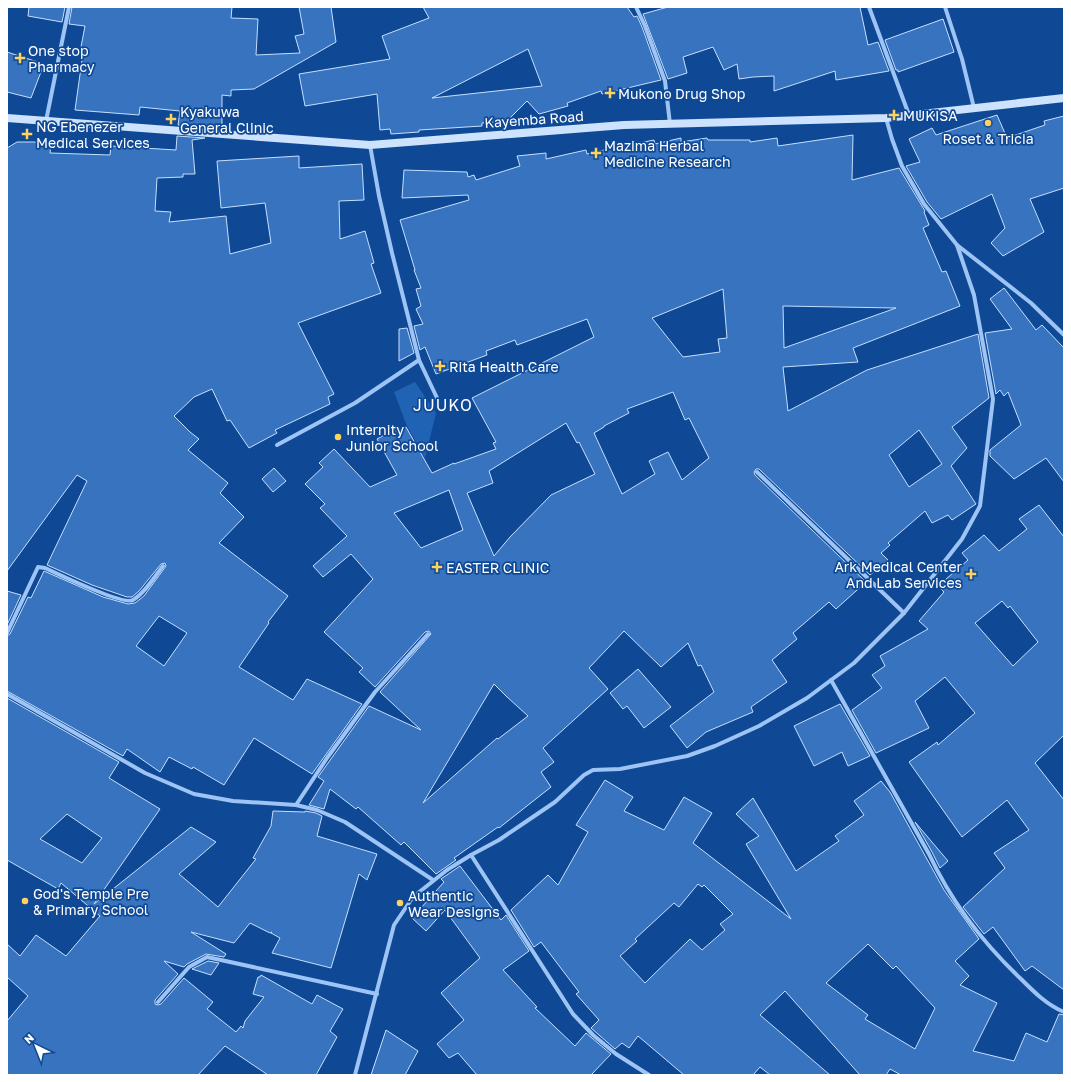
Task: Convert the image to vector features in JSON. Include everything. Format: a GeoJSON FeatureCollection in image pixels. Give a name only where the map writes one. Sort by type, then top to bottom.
{"type":"FeatureCollection","features":[{"type":"Feature","properties":{"kind":"street"},"geometry":{"type":"LineString","coordinates":[[46,122],[69,7]]}},
{"type":"Feature","properties":{"kind":"street"},"geometry":{"type":"LineString","coordinates":[[636,7],[645,26],[665,81],[670,124]]}},
{"type":"Feature","properties":{"kind":"street"},"geometry":{"type":"LineString","coordinates":[[869,7],[909,116]]}},
{"type":"Feature","properties":{"kind":"street"},"geometry":{"type":"LineString","coordinates":[[945,7],[962,59],[974,109]]}},
{"type":"Feature","properties":{"kind":"street","name":"Kayemba Road"},"geometry":{"type":"LineString","coordinates":[[7,118],[370,145],[624,126],[886,118],[1064,98]]}},
{"type":"Feature","properties":{"kind":"street"},"geometry":{"type":"LineString","coordinates":[[886,118],[902,166],[924,204],[957,244],[1032,304],[1064,335]]}},
{"type":"Feature","properties":{"kind":"street"},"geometry":{"type":"LineString","coordinates":[[370,145],[379,196],[419,360],[438,400]]}},
{"type":"Feature","properties":{"kind":"street"},"geometry":{"type":"LineString","coordinates":[[355,1075],[394,926],[413,897],[433,880],[471,855],[499,840],[554,802],[584,775],[593,770],[620,768],[687,756],[715,746],[759,726],[807,698],[854,663],[904,613],[962,539],[980,506],[993,399],[974,295],[957,244]]}},
{"type":"Feature","properties":{"kind":"street"},"geometry":{"type":"LineString","coordinates":[[277,445],[355,403],[419,360]]}},
{"type":"Feature","properties":{"kind":"street"},"geometry":{"type":"LineString","coordinates":[[757,472],[904,613]]}},
{"type":"Feature","properties":{"kind":"street"},"geometry":{"type":"LineString","coordinates":[[7,634],[38,567],[45,568],[126,602],[132,601],[144,591],[163,566]]}},
{"type":"Feature","properties":{"kind":"street"},"geometry":{"type":"LineString","coordinates":[[296,805],[327,758],[375,692],[428,634]]}},
{"type":"Feature","properties":{"kind":"street"},"geometry":{"type":"LineString","coordinates":[[831,680],[930,854],[938,872],[967,916],[985,941],[1033,992],[1053,1008],[1064,1012]]}},
{"type":"Feature","properties":{"kind":"street"},"geometry":{"type":"LineString","coordinates":[[7,694],[145,773],[194,794],[233,801],[296,805],[317,810],[345,822],[433,880]]}},
{"type":"Feature","properties":{"kind":"street"},"geometry":{"type":"LineString","coordinates":[[471,855],[573,1014],[593,1036],[616,1054],[649,1075]]}},
{"type":"Feature","properties":{"kind":"street"},"geometry":{"type":"LineString","coordinates":[[158,1002],[189,967],[207,958],[377,994]]}},
{"type":"Feature","properties":{"kind":"shaded area"},"geometry":{"type":"Polygon","coordinates":[[[415,382],[436,413],[425,458],[407,426],[394,392],[415,382]]]}},
{"type":"Feature","properties":{"kind":"building"},"geometry":{"type":"Polygon","coordinates":[[[29,7],[65,7],[62,22],[28,16],[29,7]]]}},
{"type":"Feature","properties":{"kind":"building"},"geometry":{"type":"Polygon","coordinates":[[[72,7],[232,7],[231,18],[258,19],[256,55],[300,53],[295,36],[304,34],[299,7],[331,7],[336,42],[254,89],[231,90],[231,96],[222,95],[222,128],[178,125],[180,111],[140,107],[139,115],[75,110],[83,53],[80,52],[85,26],[69,24],[72,7]]]}},
{"type":"Feature","properties":{"kind":"building"},"geometry":{"type":"Polygon","coordinates":[[[423,7],[627,7],[634,17],[637,16],[661,80],[602,94],[601,91],[567,103],[568,106],[539,114],[527,101],[507,121],[482,123],[482,126],[419,130],[419,132],[391,134],[390,129],[380,130],[377,94],[305,106],[299,74],[390,59],[382,36],[429,18],[423,7]],[[528,49],[432,98],[542,86],[528,49]]]}},
{"type":"Feature","properties":{"kind":"building"},"geometry":{"type":"Polygon","coordinates":[[[668,7],[860,7],[868,45],[878,42],[889,71],[836,80],[835,71],[774,91],[774,76],[739,79],[737,64],[724,70],[713,47],[683,57],[687,73],[668,79],[643,14],[668,7]]]}},
{"type":"Feature","properties":{"kind":"building"},"geometry":{"type":"Polygon","coordinates":[[[943,19],[954,52],[898,72],[885,40],[943,19]]]}},
{"type":"Feature","properties":{"kind":"building"},"geometry":{"type":"Polygon","coordinates":[[[7,52],[44,64],[31,98],[7,92],[7,52]]]}},
{"type":"Feature","properties":{"kind":"building"},"geometry":{"type":"Polygon","coordinates":[[[997,115],[1007,138],[1045,125],[1044,121],[1064,116],[1064,188],[1030,199],[1044,232],[1003,256],[991,243],[1005,228],[992,194],[941,219],[927,202],[906,166],[920,162],[909,139],[932,128],[936,135],[997,115]]]}},
{"type":"Feature","properties":{"kind":"building"},"geometry":{"type":"Polygon","coordinates":[[[853,135],[852,180],[899,168],[925,211],[924,212],[929,225],[923,228],[942,272],[946,271],[960,306],[853,348],[858,362],[783,367],[788,411],[867,370],[978,334],[989,398],[952,427],[967,448],[951,466],[976,504],[952,520],[948,515],[932,523],[925,511],[888,543],[890,545],[881,553],[888,560],[870,575],[759,469],[756,469],[754,472],[755,475],[866,582],[836,609],[829,602],[793,633],[797,639],[772,660],[787,682],[751,707],[753,712],[706,732],[687,748],[670,726],[714,692],[701,665],[698,666],[688,643],[661,667],[624,631],[589,668],[608,689],[543,748],[554,762],[541,772],[551,787],[499,828],[498,827],[454,858],[456,860],[436,874],[404,842],[401,845],[358,807],[356,809],[330,789],[324,809],[309,805],[324,781],[318,777],[369,706],[421,730],[380,692],[431,634],[429,631],[425,632],[375,687],[359,672],[363,668],[324,632],[373,579],[351,554],[323,577],[313,566],[347,536],[320,508],[325,504],[305,484],[323,467],[319,463],[334,449],[370,487],[397,475],[377,439],[399,427],[401,430],[406,427],[432,473],[454,463],[496,449],[493,443],[496,442],[472,398],[594,337],[587,319],[517,345],[515,340],[486,351],[487,355],[436,374],[425,347],[420,350],[414,326],[423,324],[416,309],[421,306],[416,289],[421,288],[414,270],[400,220],[469,200],[468,195],[402,198],[404,170],[467,172],[468,177],[474,175],[476,180],[520,166],[517,156],[546,153],[546,159],[586,150],[587,154],[654,140],[655,144],[681,138],[681,142],[707,138],[708,140],[750,140],[750,142],[777,138],[778,146],[853,135]],[[723,289],[652,318],[683,357],[720,352],[718,339],[727,338],[723,289]],[[783,306],[784,348],[896,308],[783,306]],[[673,392],[627,409],[629,413],[594,433],[622,494],[655,474],[649,461],[668,452],[682,480],[709,458],[689,418],[685,420],[673,392]],[[566,423],[489,471],[493,483],[467,493],[494,556],[510,537],[551,495],[595,474],[579,442],[577,443],[566,423]],[[919,430],[889,455],[909,487],[942,464],[919,430]],[[449,490],[394,513],[421,548],[463,530],[449,490]],[[494,684],[423,803],[497,738],[498,739],[528,716],[494,684]]]}},
{"type":"Feature","properties":{"kind":"building"},"geometry":{"type":"Polygon","coordinates":[[[177,136],[205,138],[192,140],[195,174],[183,174],[183,177],[157,178],[155,211],[171,212],[169,222],[226,216],[230,254],[271,243],[265,203],[221,208],[217,161],[299,156],[299,168],[362,164],[364,200],[339,201],[340,239],[365,231],[374,263],[371,264],[381,293],[298,323],[334,394],[328,397],[330,404],[275,430],[277,433],[249,448],[230,420],[227,421],[212,389],[194,397],[174,416],[199,439],[188,450],[228,483],[220,493],[244,517],[219,543],[288,596],[268,622],[269,623],[239,667],[293,700],[307,679],[362,704],[312,774],[254,738],[224,785],[193,767],[192,769],[169,757],[160,772],[127,749],[123,756],[7,691],[7,636],[10,634],[28,597],[31,598],[44,571],[103,597],[128,604],[135,603],[144,596],[166,566],[165,563],[161,564],[139,591],[132,597],[127,597],[92,585],[47,565],[87,481],[77,475],[7,571],[7,148],[17,142],[34,142],[51,145],[50,153],[110,155],[111,146],[176,150],[177,136]],[[159,616],[136,646],[164,666],[187,633],[159,616]]]}},
{"type":"Feature","properties":{"kind":"building"},"geometry":{"type":"Polygon","coordinates":[[[1004,288],[1036,330],[1042,325],[1064,348],[1064,482],[1046,458],[1014,479],[990,456],[990,450],[1021,425],[1008,392],[1004,396],[1000,390],[996,394],[985,333],[1012,329],[990,299],[1004,288]]]}},
{"type":"Feature","properties":{"kind":"building"},"geometry":{"type":"Polygon","coordinates":[[[407,328],[414,353],[399,361],[399,329],[407,328]]]}},
{"type":"Feature","properties":{"kind":"building"},"geometry":{"type":"Polygon","coordinates":[[[274,468],[286,481],[273,492],[262,479],[274,468]]]}},
{"type":"Feature","properties":{"kind":"building"},"geometry":{"type":"Polygon","coordinates":[[[1039,505],[1064,537],[1064,735],[1035,763],[1064,800],[1064,990],[1032,966],[1025,971],[993,927],[984,934],[963,907],[1005,868],[994,853],[1029,830],[1007,800],[962,837],[909,762],[937,742],[938,745],[975,713],[945,677],[915,701],[929,728],[876,753],[852,710],[882,688],[872,675],[885,666],[880,656],[928,629],[919,621],[944,592],[938,586],[968,560],[962,553],[984,535],[999,551],[1027,529],[1019,519],[1039,505]],[[1002,601],[975,623],[1013,666],[1038,642],[1010,606],[1008,608],[1002,601]]]}},
{"type":"Feature","properties":{"kind":"building"},"geometry":{"type":"Polygon","coordinates":[[[7,591],[21,595],[7,625],[7,591]]]}},
{"type":"Feature","properties":{"kind":"building"},"geometry":{"type":"Polygon","coordinates":[[[638,669],[671,707],[644,728],[627,706],[623,709],[610,693],[638,669]]]}},
{"type":"Feature","properties":{"kind":"building"},"geometry":{"type":"Polygon","coordinates":[[[7,698],[119,762],[109,778],[160,809],[94,904],[191,827],[216,842],[179,874],[218,907],[256,859],[253,858],[271,826],[273,811],[305,811],[316,813],[322,816],[317,836],[377,854],[367,880],[359,874],[331,968],[272,953],[280,938],[271,933],[272,932],[270,933],[250,923],[234,943],[191,932],[226,954],[224,957],[206,954],[184,967],[164,961],[178,974],[155,1000],[155,1004],[161,1004],[184,978],[213,1002],[207,1009],[236,1032],[241,1026],[243,1028],[245,1021],[264,997],[253,994],[258,977],[261,975],[312,1004],[317,995],[343,1009],[330,1031],[337,1037],[316,1075],[268,1075],[225,1046],[198,1075],[7,1075],[7,1021],[28,996],[7,977],[7,944],[20,956],[36,935],[66,956],[100,916],[61,883],[58,889],[7,860],[7,698]],[[67,814],[40,839],[82,863],[102,838],[67,814]]]}},
{"type":"Feature","properties":{"kind":"building"},"geometry":{"type":"Polygon","coordinates":[[[840,704],[870,756],[848,766],[842,752],[814,766],[794,726],[840,704]]]}},
{"type":"Feature","properties":{"kind":"building"},"geometry":{"type":"Polygon","coordinates":[[[605,780],[633,797],[624,811],[664,830],[684,797],[712,813],[693,843],[791,919],[746,844],[759,836],[736,814],[753,798],[796,871],[839,841],[835,836],[864,815],[854,801],[881,781],[890,792],[944,890],[979,939],[955,961],[969,976],[960,985],[997,1003],[973,1051],[1014,1061],[1026,1033],[1047,1042],[1059,1014],[1064,1015],[1064,1075],[901,1075],[890,1069],[886,1075],[860,1075],[785,991],[760,1015],[830,1075],[770,1075],[760,1067],[753,1075],[684,1075],[638,1036],[629,1048],[622,1043],[615,1049],[591,1028],[599,1020],[576,994],[579,992],[541,942],[534,947],[511,910],[548,875],[558,885],[588,832],[576,825],[605,780]],[[698,884],[679,907],[674,903],[635,939],[637,941],[620,956],[645,983],[690,939],[702,950],[725,930],[720,924],[733,914],[704,885],[702,887],[698,884]],[[868,944],[826,983],[868,1015],[865,1019],[915,1049],[935,1008],[896,966],[893,969],[868,944]]]}},
{"type":"Feature","properties":{"kind":"building"},"geometry":{"type":"Polygon","coordinates":[[[915,822],[948,861],[940,868],[932,852],[915,822]]]}},
{"type":"Feature","properties":{"kind":"building"},"geometry":{"type":"Polygon","coordinates":[[[460,866],[501,920],[506,915],[529,951],[503,970],[537,1007],[535,1008],[575,1046],[586,1033],[611,1054],[591,1075],[477,1075],[458,1053],[449,1058],[437,1044],[464,1020],[441,993],[480,958],[445,910],[426,931],[412,918],[444,882],[441,879],[460,866]]]}},
{"type":"Feature","properties":{"kind":"building"},"geometry":{"type":"Polygon","coordinates":[[[208,961],[219,963],[211,975],[192,969],[208,961]]]}},
{"type":"Feature","properties":{"kind":"building"},"geometry":{"type":"Polygon","coordinates":[[[386,1030],[418,1051],[405,1075],[371,1075],[386,1030]]]}},
{"type":"Feature","properties":{"kind":"place","name":"One stop Pharmacy"},"geometry":{"type":"Point","coordinates":[20,58]}},
{"type":"Feature","properties":{"kind":"place","name":"Mukono Drug Shop"},"geometry":{"type":"Point","coordinates":[610,93]}},
{"type":"Feature","properties":{"kind":"place","name":"MUKISA"},"geometry":{"type":"Point","coordinates":[894,115]}},
{"type":"Feature","properties":{"kind":"place","name":"Kyakuwa General Clinic"},"geometry":{"type":"Point","coordinates":[171,119]}},
{"type":"Feature","properties":{"kind":"place","name":"Roset & Tricia"},"geometry":{"type":"Point","coordinates":[988,123]}},
{"type":"Feature","properties":{"kind":"place","name":"NG Ebenezer Medical Services"},"geometry":{"type":"Point","coordinates":[27,134]}},
{"type":"Feature","properties":{"kind":"place","name":"Mazima Herbal Medicine Research"},"geometry":{"type":"Point","coordinates":[596,153]}},
{"type":"Feature","properties":{"kind":"place","name":"Rita Health Care"},"geometry":{"type":"Point","coordinates":[440,366]}},
{"type":"Feature","properties":{"kind":"place","name":"Internity Junior School"},"geometry":{"type":"Point","coordinates":[338,437]}},
{"type":"Feature","properties":{"kind":"place","name":"EASTER CLINIC"},"geometry":{"type":"Point","coordinates":[437,567]}},
{"type":"Feature","properties":{"kind":"place","name":"Ark Medical Center And Lab Services"},"geometry":{"type":"Point","coordinates":[971,574]}},
{"type":"Feature","properties":{"kind":"place","name":"God's Temple Pre & Primary School"},"geometry":{"type":"Point","coordinates":[25,901]}},
{"type":"Feature","properties":{"kind":"place","name":"Authentic Wear Designs"},"geometry":{"type":"Point","coordinates":[400,903]}},
{"type":"Feature","properties":{"kind":"district","name":"JUUKO"},"geometry":{"type":"Point","coordinates":[443,405]}}]}
